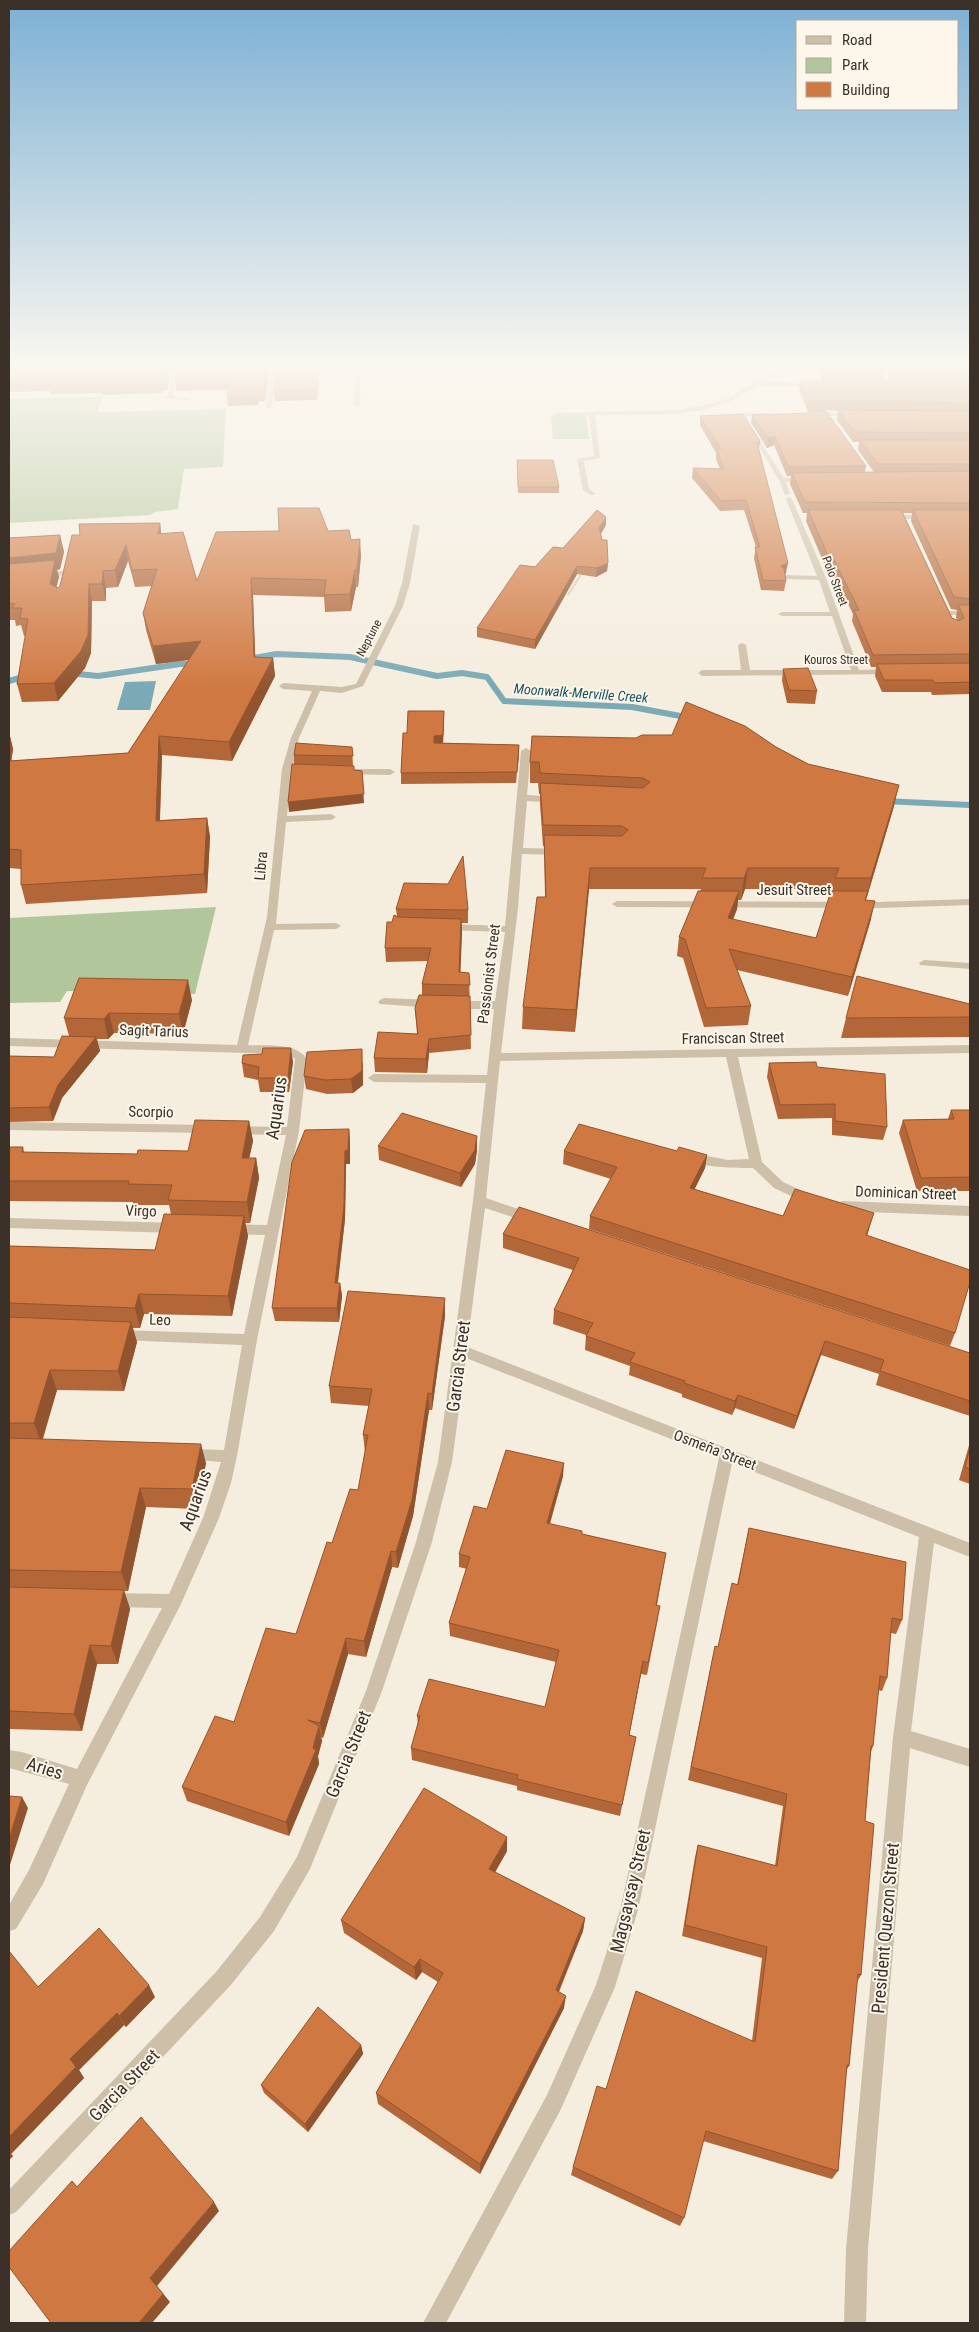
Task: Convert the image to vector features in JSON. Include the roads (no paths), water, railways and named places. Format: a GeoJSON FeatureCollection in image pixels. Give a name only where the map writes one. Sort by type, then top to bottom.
{"type":"FeatureCollection","features":[{"type":"Feature","properties":{"kind":"street"},"geometry":{"type":"LineString","coordinates":[[583,473],[586,490],[593,494]]}},
{"type":"Feature","properties":{"kind":"street","name":"Polo Street"},"geometry":{"type":"LineString","coordinates":[[777,473],[822,578],[856,672]]}},
{"type":"Feature","properties":{"kind":"street"},"geometry":{"type":"LineString","coordinates":[[782,480],[818,480]]}},
{"type":"Feature","properties":{"kind":"street"},"geometry":{"type":"LineString","coordinates":[[797,517],[807,517]]}},
{"type":"Feature","properties":{"kind":"street"},"geometry":{"type":"LineString","coordinates":[[884,517],[932,517]]}},
{"type":"Feature","properties":{"kind":"street"},"geometry":{"type":"LineString","coordinates":[[903,517],[907,526]]}},
{"type":"Feature","properties":{"kind":"street","name":"Neptune"},"geometry":{"type":"LineString","coordinates":[[283,686],[317,690],[355,688],[358,686],[399,606],[406,583],[416,526]]}},
{"type":"Feature","properties":{"kind":"street"},"geometry":{"type":"LineString","coordinates":[[62,582],[66,565]]}},
{"type":"Feature","properties":{"kind":"street"},"geometry":{"type":"LineString","coordinates":[[9,576],[63,573]]}},
{"type":"Feature","properties":{"kind":"street"},"geometry":{"type":"LineString","coordinates":[[785,577],[822,578]]}},
{"type":"Feature","properties":{"kind":"street"},"geometry":{"type":"LineString","coordinates":[[944,605],[950,617],[970,613]]}},
{"type":"Feature","properties":{"kind":"street"},"geometry":{"type":"LineString","coordinates":[[782,614],[835,614]]}},
{"type":"Feature","properties":{"kind":"street"},"geometry":{"type":"LineString","coordinates":[[742,645],[746,673]]}},
{"type":"Feature","properties":{"kind":"street","name":"Kouros Street"},"geometry":{"type":"LineString","coordinates":[[702,673],[904,672]]}},
{"type":"Feature","properties":{"kind":"street","name":"Libra"},"geometry":{"type":"LineString","coordinates":[[242,1048],[270,927],[281,819],[291,770],[295,738],[317,690]]}},
{"type":"Feature","properties":{"kind":"street","name":"Passionist Street"},"geometry":{"type":"LineString","coordinates":[[479,1200],[510,929],[526,751]]}},
{"type":"Feature","properties":{"kind":"street"},"geometry":{"type":"LineString","coordinates":[[336,772],[390,772]]}},
{"type":"Feature","properties":{"kind":"street"},"geometry":{"type":"LineString","coordinates":[[523,798],[562,800]]}},
{"type":"Feature","properties":{"kind":"street"},"geometry":{"type":"LineString","coordinates":[[281,819],[331,817]]}},
{"type":"Feature","properties":{"kind":"street"},"geometry":{"type":"LineString","coordinates":[[518,851],[574,852]]}},
{"type":"Feature","properties":{"kind":"street","name":"Jesuit Street"},"geometry":{"type":"LineString","coordinates":[[617,904],[880,905],[970,902]]}},
{"type":"Feature","properties":{"kind":"street"},"geometry":{"type":"LineString","coordinates":[[270,927],[336,926]]}},
{"type":"Feature","properties":{"kind":"street"},"geometry":{"type":"LineString","coordinates":[[436,927],[510,929]]}},
{"type":"Feature","properties":{"kind":"street"},"geometry":{"type":"LineString","coordinates":[[924,963],[970,966]]}},
{"type":"Feature","properties":{"kind":"street"},"geometry":{"type":"LineString","coordinates":[[384,1002],[500,1005]]}},
{"type":"Feature","properties":{"kind":"street","name":"Sagit Tarius"},"geometry":{"type":"LineString","coordinates":[[9,1042],[242,1048],[284,1051],[297,1054]]}},
{"type":"Feature","properties":{"kind":"street","name":"Franciscan Street"},"geometry":{"type":"LineString","coordinates":[[495,1057],[970,1049]]}},
{"type":"Feature","properties":{"kind":"street","name":"Dominican Street"},"geometry":{"type":"LineString","coordinates":[[731,1053],[756,1162],[764,1174],[782,1188],[825,1203],[859,1209],[970,1211]]}},
{"type":"Feature","properties":{"kind":"street","name":"Aquarius"},"geometry":{"type":"LineString","coordinates":[[9,1922],[36,1877],[82,1780],[174,1601],[211,1518],[230,1456],[250,1340],[293,1131],[302,1059],[297,1054]]}},
{"type":"Feature","properties":{"kind":"street"},"geometry":{"type":"LineString","coordinates":[[374,1078],[493,1079]]}},
{"type":"Feature","properties":{"kind":"street","name":"Scorpio"},"geometry":{"type":"LineString","coordinates":[[9,1126],[293,1131]]}},
{"type":"Feature","properties":{"kind":"street"},"geometry":{"type":"LineString","coordinates":[[677,1154],[728,1164],[756,1162]]}},
{"type":"Feature","properties":{"kind":"street"},"geometry":{"type":"LineString","coordinates":[[479,1200],[545,1222]]}},
{"type":"Feature","properties":{"kind":"street","name":"Garcia Street"},"geometry":{"type":"LineString","coordinates":[[9,2206],[223,1979],[267,1924],[304,1863],[374,1691],[424,1542],[445,1462],[479,1200]]}},
{"type":"Feature","properties":{"kind":"street","name":"Virgo"},"geometry":{"type":"LineString","coordinates":[[9,1223],[184,1228]]}},
{"type":"Feature","properties":{"kind":"street"},"geometry":{"type":"LineString","coordinates":[[214,1229],[272,1230]]}},
{"type":"Feature","properties":{"kind":"street","name":"Leo"},"geometry":{"type":"LineString","coordinates":[[105,1334],[250,1340]]}},
{"type":"Feature","properties":{"kind":"street","name":"Osmeña Street"},"geometry":{"type":"LineString","coordinates":[[460,1350],[970,1550]]}},
{"type":"Feature","properties":{"kind":"street"},"geometry":{"type":"LineString","coordinates":[[172,1454],[230,1456]]}},
{"type":"Feature","properties":{"kind":"street","name":"Magsaysay Street"},"geometry":{"type":"LineString","coordinates":[[434,2323],[554,2102],[605,1987],[629,1910],[727,1454]]}},
{"type":"Feature","properties":{"kind":"street","name":"President Quezon Street"},"geometry":{"type":"LineString","coordinates":[[855,2323],[857,2249],[902,1737],[927,1534]]}},
{"type":"Feature","properties":{"kind":"street"},"geometry":{"type":"LineString","coordinates":[[96,1600],[174,1601]]}},
{"type":"Feature","properties":{"kind":"street"},"geometry":{"type":"LineString","coordinates":[[902,1737],[970,1758]]}},
{"type":"Feature","properties":{"kind":"street","name":"Aries"},"geometry":{"type":"LineString","coordinates":[[9,1759],[22,1761],[82,1780]]}},
{"type":"Feature","properties":{"kind":"water"},"geometry":{"type":"Polygon","coordinates":[[[156,681],[150,710],[117,710],[125,682],[156,681]]]}},
{"type":"Feature","properties":{"kind":"waterway","name":"Moonwalk-Merville Creek"},"geometry":{"type":"LineString","coordinates":[[249,659],[276,654],[350,657],[437,676],[462,673],[487,677],[504,701],[632,707],[691,718]]}},
{"type":"Feature","properties":{"kind":"waterway","name":"Moonwalk-Merville Creek"},"geometry":{"type":"LineString","coordinates":[[68,673],[98,676],[180,664],[197,664]]}},
{"type":"Feature","properties":{"kind":"waterway","name":"Moonwalk-Merville Creek"},"geometry":{"type":"LineString","coordinates":[[9,681],[30,675]]}},
{"type":"Feature","properties":{"kind":"waterway","name":"Moonwalk-Merville Creek"},"geometry":{"type":"LineString","coordinates":[[883,801],[970,805]]}}]}
